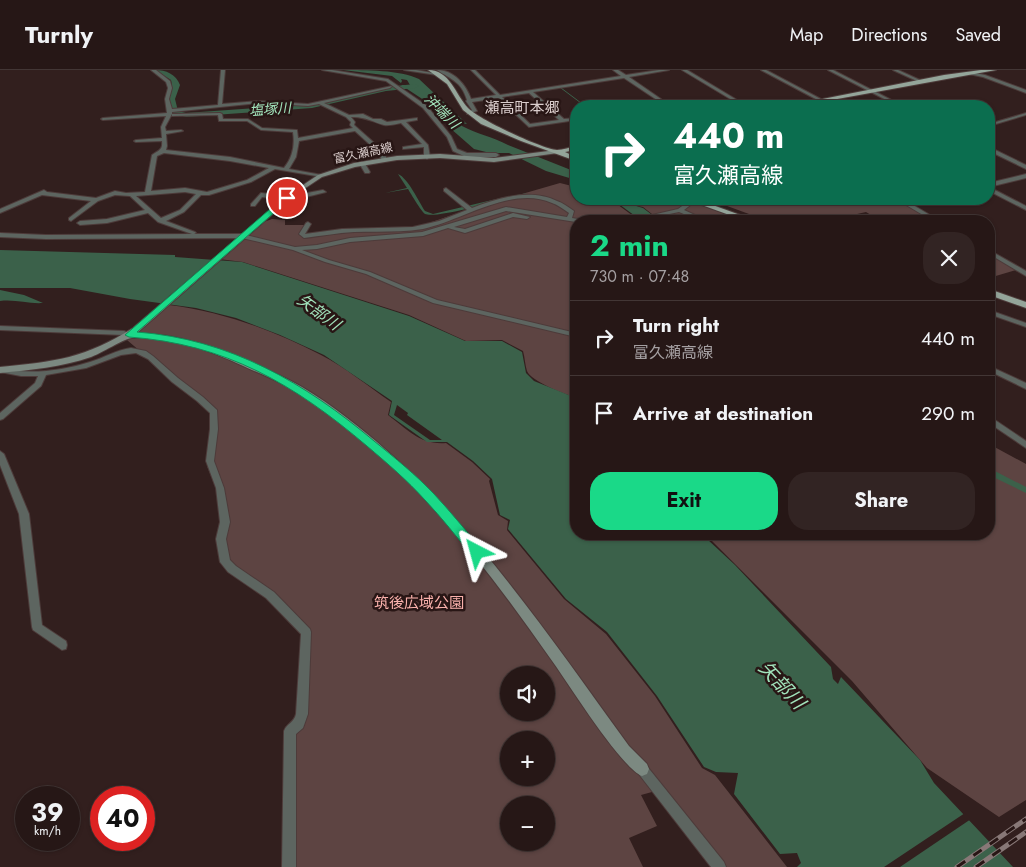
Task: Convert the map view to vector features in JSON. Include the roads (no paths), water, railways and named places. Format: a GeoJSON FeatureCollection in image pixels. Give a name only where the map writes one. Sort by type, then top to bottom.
{"type":"FeatureCollection","features":[{"type":"Feature","properties":{"kind":"main road"},"geometry":{"type":"LineString","coordinates":[[821,100],[920,81],[994,70]]}},
{"type":"Feature","properties":{"kind":"main road"},"geometry":{"type":"LineString","coordinates":[[436,71],[452,88],[469,113],[491,128],[570,157]]}},
{"type":"Feature","properties":{"kind":"main road"},"geometry":{"type":"LineString","coordinates":[[556,152],[570,149]]}},
{"type":"Feature","properties":{"kind":"main road","name":"富久瀬高線"},"geometry":{"type":"LineString","coordinates":[[0,370],[58,364],[84,358],[105,349],[130,333],[287,198],[320,176],[362,163],[384,159],[427,157],[494,160],[556,152]]}},
{"type":"Feature","properties":{"kind":"main road"},"geometry":{"type":"LineString","coordinates":[[708,205],[736,215]]}},
{"type":"Feature","properties":{"kind":"main road"},"geometry":{"type":"LineString","coordinates":[[995,296],[1026,305]]}},
{"type":"Feature","properties":{"kind":"main road"},"geometry":{"type":"LineString","coordinates":[[130,333],[184,341],[250,363],[308,395],[358,432],[429,496],[466,538],[624,751],[642,769]]}},
{"type":"Feature","properties":{"kind":"street"},"geometry":{"type":"LineString","coordinates":[[153,70],[161,74],[168,81],[170,88],[167,99],[170,113],[163,130],[165,143]]}},
{"type":"Feature","properties":{"kind":"street"},"geometry":{"type":"LineString","coordinates":[[220,105],[223,70]]}},
{"type":"Feature","properties":{"kind":"street"},"geometry":{"type":"LineString","coordinates":[[324,70],[374,77],[390,82],[425,107],[449,137],[453,148],[468,159]]}},
{"type":"Feature","properties":{"kind":"street"},"geometry":{"type":"LineString","coordinates":[[406,70],[436,71],[460,83],[465,89],[468,101],[475,111],[469,113]]}},
{"type":"Feature","properties":{"kind":"street"},"geometry":{"type":"LineString","coordinates":[[473,70],[529,126],[570,119]]}},
{"type":"Feature","properties":{"kind":"street"},"geometry":{"type":"LineString","coordinates":[[615,70],[660,100]]}},
{"type":"Feature","properties":{"kind":"street"},"geometry":{"type":"LineString","coordinates":[[468,101],[666,70]]}},
{"type":"Feature","properties":{"kind":"street"},"geometry":{"type":"LineString","coordinates":[[684,70],[735,100]]}},
{"type":"Feature","properties":{"kind":"street"},"geometry":{"type":"LineString","coordinates":[[763,70],[821,100]]}},
{"type":"Feature","properties":{"kind":"street"},"geometry":{"type":"LineString","coordinates":[[830,70],[888,100]]}},
{"type":"Feature","properties":{"kind":"street"},"geometry":{"type":"LineString","coordinates":[[895,70],[920,81]]}},
{"type":"Feature","properties":{"kind":"street"},"geometry":{"type":"LineString","coordinates":[[161,74],[167,72]]}},
{"type":"Feature","properties":{"kind":"street"},"geometry":{"type":"LineString","coordinates":[[970,73],[984,76],[1026,92]]}},
{"type":"Feature","properties":{"kind":"street"},"geometry":{"type":"LineString","coordinates":[[103,119],[259,102],[296,106],[320,103],[349,94],[390,87]]}},
{"type":"Feature","properties":{"kind":"street"},"geometry":{"type":"LineString","coordinates":[[529,91],[563,121]]}},
{"type":"Feature","properties":{"kind":"street"},"geometry":{"type":"LineString","coordinates":[[320,103],[348,116],[363,115],[386,124],[415,119]]}},
{"type":"Feature","properties":{"kind":"street"},"geometry":{"type":"LineString","coordinates":[[170,113],[193,116],[220,114],[221,120],[248,120],[261,129],[295,131],[297,140],[295,156],[285,170]]}},
{"type":"Feature","properties":{"kind":"street"},"geometry":{"type":"LineString","coordinates":[[995,123],[1026,114]]}},
{"type":"Feature","properties":{"kind":"street"},"geometry":{"type":"LineString","coordinates":[[348,116],[356,129],[379,150],[384,159]]}},
{"type":"Feature","properties":{"kind":"street"},"geometry":{"type":"LineString","coordinates":[[110,126],[112,118]]}},
{"type":"Feature","properties":{"kind":"street"},"geometry":{"type":"LineString","coordinates":[[403,122],[426,145],[427,157]]}},
{"type":"Feature","properties":{"kind":"street"},"geometry":{"type":"LineString","coordinates":[[266,129],[270,124]]}},
{"type":"Feature","properties":{"kind":"street"},"geometry":{"type":"LineString","coordinates":[[163,130],[180,128]]}},
{"type":"Feature","properties":{"kind":"street"},"geometry":{"type":"LineString","coordinates":[[297,140],[356,129]]}},
{"type":"Feature","properties":{"kind":"street"},"geometry":{"type":"LineString","coordinates":[[412,130],[420,129]]}},
{"type":"Feature","properties":{"kind":"street"},"geometry":{"type":"LineString","coordinates":[[136,141],[165,143],[230,159],[320,176]]}},
{"type":"Feature","properties":{"kind":"street"},"geometry":{"type":"LineString","coordinates":[[165,143],[172,145]]}},
{"type":"Feature","properties":{"kind":"street"},"geometry":{"type":"LineString","coordinates":[[148,192],[154,155],[165,143]]}},
{"type":"Feature","properties":{"kind":"street"},"geometry":{"type":"LineString","coordinates":[[405,148],[426,145]]}},
{"type":"Feature","properties":{"kind":"street"},"geometry":{"type":"LineString","coordinates":[[995,152],[1026,167]]}},
{"type":"Feature","properties":{"kind":"street"},"geometry":{"type":"LineString","coordinates":[[460,153],[471,156],[496,155]]}},
{"type":"Feature","properties":{"kind":"street"},"geometry":{"type":"LineString","coordinates":[[362,163],[367,172]]}},
{"type":"Feature","properties":{"kind":"street"},"geometry":{"type":"LineString","coordinates":[[70,219],[96,200],[115,193],[132,195],[185,190],[207,194],[262,176],[275,168]]}},
{"type":"Feature","properties":{"kind":"street"},"geometry":{"type":"LineString","coordinates":[[995,184],[1026,176]]}},
{"type":"Feature","properties":{"kind":"street"},"geometry":{"type":"LineString","coordinates":[[218,181],[229,187]]}},
{"type":"Feature","properties":{"kind":"street"},"geometry":{"type":"LineString","coordinates":[[299,189],[306,195],[323,192]]}},
{"type":"Feature","properties":{"kind":"street"},"geometry":{"type":"LineString","coordinates":[[446,190],[470,210]]}},
{"type":"Feature","properties":{"kind":"street"},"geometry":{"type":"LineString","coordinates":[[0,211],[44,192],[96,200]]}},
{"type":"Feature","properties":{"kind":"street"},"geometry":{"type":"LineString","coordinates":[[995,192],[1026,208]]}},
{"type":"Feature","properties":{"kind":"street"},"geometry":{"type":"LineString","coordinates":[[152,224],[182,211],[199,194]]}},
{"type":"Feature","properties":{"kind":"street"},"geometry":{"type":"LineString","coordinates":[[132,195],[133,198],[150,210],[159,220],[185,231],[230,236],[295,249],[368,273],[436,302],[570,334]]}},
{"type":"Feature","properties":{"kind":"street"},"geometry":{"type":"LineString","coordinates":[[253,205],[261,196],[287,198]]}},
{"type":"Feature","properties":{"kind":"street"},"geometry":{"type":"LineString","coordinates":[[304,236],[342,231],[386,231],[423,227],[470,210],[522,196],[539,196],[568,209],[572,212],[571,215]]}},
{"type":"Feature","properties":{"kind":"street"},"geometry":{"type":"LineString","coordinates":[[67,201],[72,197]]}},
{"type":"Feature","properties":{"kind":"street"},"geometry":{"type":"LineString","coordinates":[[657,215],[680,210],[687,205]]}},
{"type":"Feature","properties":{"kind":"street"},"geometry":{"type":"LineString","coordinates":[[910,205],[927,215]]}},
{"type":"Feature","properties":{"kind":"street"},"geometry":{"type":"LineString","coordinates":[[295,249],[349,241],[410,236],[449,227],[497,211],[514,209],[569,219]]}},
{"type":"Feature","properties":{"kind":"street"},"geometry":{"type":"LineString","coordinates":[[80,223],[107,221],[150,210]]}},
{"type":"Feature","properties":{"kind":"street"},"geometry":{"type":"LineString","coordinates":[[680,210],[692,215]]}},
{"type":"Feature","properties":{"kind":"street"},"geometry":{"type":"LineString","coordinates":[[497,211],[502,218]]}},
{"type":"Feature","properties":{"kind":"street"},"geometry":{"type":"LineString","coordinates":[[449,227],[465,231],[502,218],[519,216],[548,221],[555,216]]}},
{"type":"Feature","properties":{"kind":"street"},"geometry":{"type":"LineString","coordinates":[[463,222],[483,224]]}},
{"type":"Feature","properties":{"kind":"street"},"geometry":{"type":"LineString","coordinates":[[304,236],[302,234],[308,224]]}},
{"type":"Feature","properties":{"kind":"street"},"geometry":{"type":"LineString","coordinates":[[24,230],[53,237]]}},
{"type":"Feature","properties":{"kind":"street"},"geometry":{"type":"LineString","coordinates":[[0,235],[53,237],[230,236]]}},
{"type":"Feature","properties":{"kind":"street"},"geometry":{"type":"LineString","coordinates":[[304,236],[307,239],[332,238],[338,243]]}},
{"type":"Feature","properties":{"kind":"street"},"geometry":{"type":"LineString","coordinates":[[995,256],[1026,274]]}},
{"type":"Feature","properties":{"kind":"street"},"geometry":{"type":"LineString","coordinates":[[995,314],[1026,325]]}},
{"type":"Feature","properties":{"kind":"street"},"geometry":{"type":"LineString","coordinates":[[0,328],[130,333]]}},
{"type":"Feature","properties":{"kind":"street"},"geometry":{"type":"LineString","coordinates":[[0,370],[7,373],[43,373],[72,369],[129,351],[144,353],[214,412],[210,462],[220,488],[225,522],[221,539],[225,562],[232,569],[270,595],[306,632],[302,714],[299,724],[290,730],[289,867]]}},
{"type":"Feature","properties":{"kind":"street"},"geometry":{"type":"LineString","coordinates":[[995,371],[1026,386]]}},
{"type":"Feature","properties":{"kind":"street"},"geometry":{"type":"LineString","coordinates":[[0,417],[38,384],[43,373]]}},
{"type":"Feature","properties":{"kind":"street"},"geometry":{"type":"LineString","coordinates":[[995,423],[1026,445]]}},
{"type":"Feature","properties":{"kind":"street"},"geometry":{"type":"LineString","coordinates":[[0,454],[24,514],[37,627],[62,645]]}},
{"type":"Feature","properties":{"kind":"street"},"geometry":{"type":"LineString","coordinates":[[642,769],[719,867]]}},
{"type":"Feature","properties":{"kind":"water","name":"沖端川"},"geometry":{"type":"Polygon","coordinates":[[[343,70],[393,72],[419,79],[467,124],[461,123],[462,126],[570,170],[570,178],[546,171],[509,153],[490,153],[474,149],[450,128],[436,108],[401,85],[410,85],[407,80],[401,79],[401,83],[392,76],[343,70]]]}},
{"type":"Feature","properties":{"kind":"water"},"geometry":{"type":"Polygon","coordinates":[[[398,174],[409,185],[425,211],[433,214],[528,193],[459,211],[432,215],[425,214],[408,189],[385,193],[407,188],[398,174]]]}},
{"type":"Feature","properties":{"kind":"water"},"geometry":{"type":"Polygon","coordinates":[[[620,205],[633,205],[643,208],[652,215],[634,215],[620,205]]]}},
{"type":"Feature","properties":{"kind":"water","name":"矢部川"},"geometry":{"type":"Polygon","coordinates":[[[0,250],[175,255],[175,257],[242,262],[409,316],[465,341],[502,341],[522,352],[526,373],[534,381],[570,396],[570,540],[708,540],[735,565],[831,667],[833,679],[838,684],[841,677],[920,760],[934,783],[1013,867],[797,867],[801,863],[797,853],[780,854],[734,794],[738,773],[716,772],[704,767],[657,696],[607,632],[566,599],[508,529],[510,520],[500,515],[492,479],[473,461],[447,442],[427,442],[389,415],[392,401],[324,355],[280,335],[236,318],[196,308],[70,288],[0,288],[0,250]],[[397,405],[394,415],[430,440],[442,440],[407,415],[408,413],[397,405]]]}},
{"type":"Feature","properties":{"kind":"water"},"geometry":{"type":"Polygon","coordinates":[[[0,290],[24,295],[43,303],[0,301],[0,290]]]}},
{"type":"Feature","properties":{"kind":"water"},"geometry":{"type":"Polygon","coordinates":[[[995,471],[1026,487],[1026,493],[995,478],[995,471]]]}},
{"type":"Feature","properties":{"kind":"waterway","name":"塩塚川"},"geometry":{"type":"LineString","coordinates":[[159,70],[174,79],[176,85],[171,99],[174,113],[186,115],[312,106],[386,89],[415,86]]}},
{"type":"Feature","properties":{"kind":"waterway"},"geometry":{"type":"LineString","coordinates":[[561,88],[577,100]]}},
{"type":"Feature","properties":{"kind":"railway"},"geometry":{"type":"LineString","coordinates":[[957,867],[1026,819]]}},
{"type":"Feature","properties":{"kind":"railway"},"geometry":{"type":"LineString","coordinates":[[976,867],[1026,832]]}},
{"type":"Feature","properties":{"kind":"district","name":"瀬高町本郷"},"geometry":{"type":"Point","coordinates":[522,108]}},
{"type":"Feature","properties":{"kind":"park label","name":"筑後広域公園"},"geometry":{"type":"Point","coordinates":[419,603]}}]}
